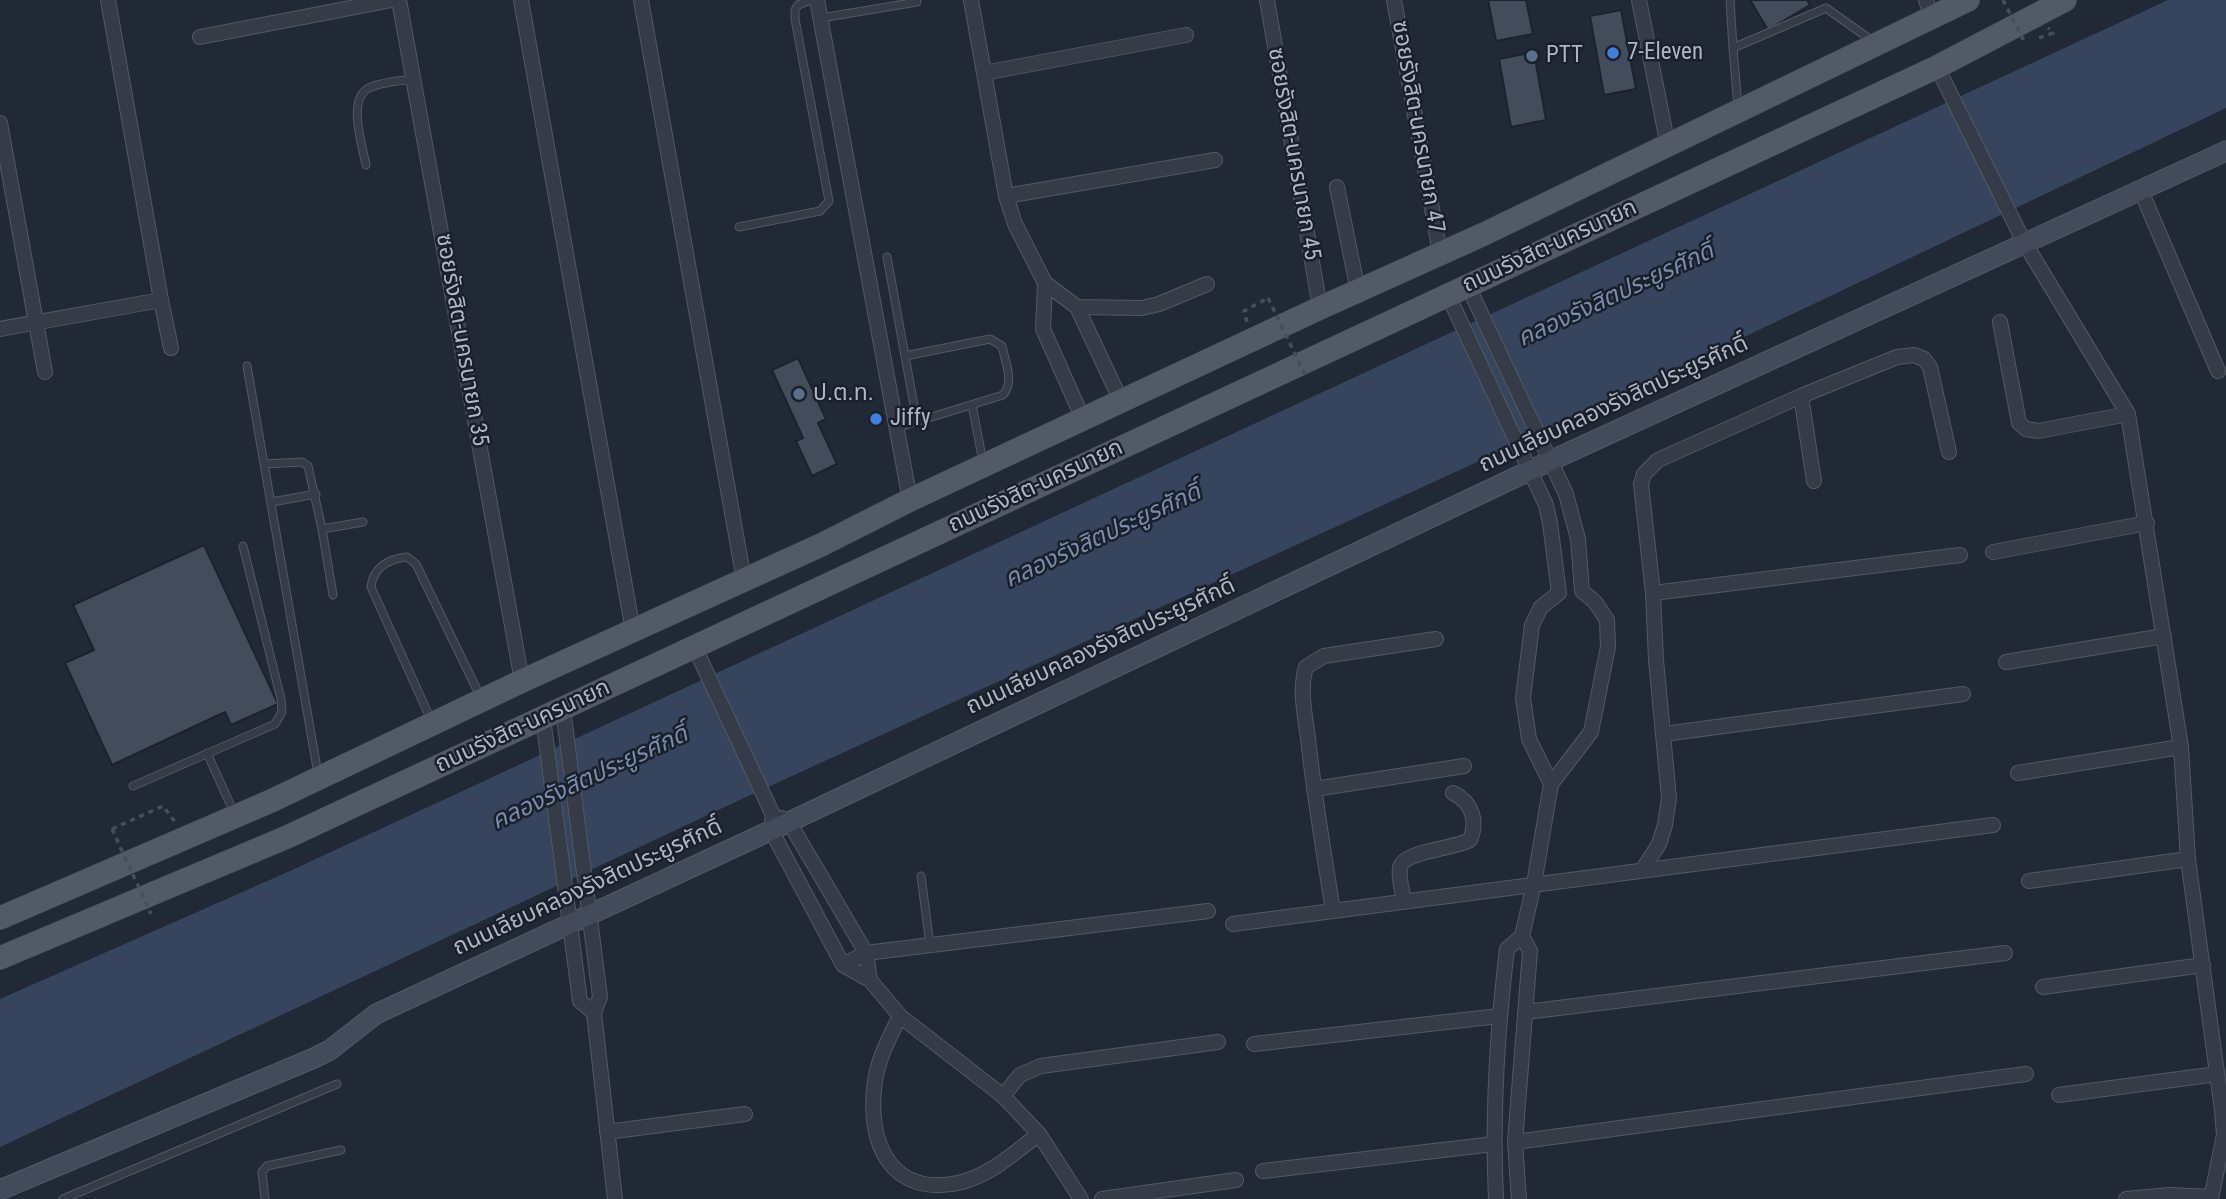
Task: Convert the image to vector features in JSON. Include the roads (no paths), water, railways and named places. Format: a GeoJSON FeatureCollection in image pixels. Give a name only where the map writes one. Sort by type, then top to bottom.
{"type":"FeatureCollection","features":[{"type":"Feature","properties":{"kind":"main road","name":"ถนนรังสิต-นครนายก"},"geometry":{"type":"LineString","coordinates":[[0,918],[319,778],[522,681],[744,580],[1878,45],[1929,9],[1966,0]]}},
{"type":"Feature","properties":{"kind":"main road","name":"ถนนรังสิต-นครนายก"},"geometry":{"type":"LineString","coordinates":[[0,958],[287,837],[551,721],[694,646],[1462,300],[1937,67],[2065,0]]}},
{"type":"Feature","properties":{"kind":"street"},"geometry":{"type":"LineString","coordinates":[[108,0],[171,348]]}},
{"type":"Feature","properties":{"kind":"street"},"geometry":{"type":"LineString","coordinates":[[200,37],[392,0]]}},
{"type":"Feature","properties":{"kind":"street","name":"ซอยรังสิต-นครนายก 35"},"geometry":{"type":"LineString","coordinates":[[399,0],[522,681]]}},
{"type":"Feature","properties":{"kind":"street"},"geometry":{"type":"LineString","coordinates":[[521,0],[634,631]]}},
{"type":"Feature","properties":{"kind":"street"},"geometry":{"type":"LineString","coordinates":[[641,0],[744,580]]}},
{"type":"Feature","properties":{"kind":"street"},"geometry":{"type":"LineString","coordinates":[[817,0],[910,500]]}},
{"type":"Feature","properties":{"kind":"street"},"geometry":{"type":"LineString","coordinates":[[971,0],[1006,196],[1015,224],[1045,283],[1077,307],[1121,401]]}},
{"type":"Feature","properties":{"kind":"street","name":"ซอยรังสิต-นครนายก 45"},"geometry":{"type":"LineString","coordinates":[[1266,0],[1320,308]]}},
{"type":"Feature","properties":{"kind":"street","name":"ซอยรังสิต-นครนายก 47"},"geometry":{"type":"LineString","coordinates":[[1394,0],[1440,253]]}},
{"type":"Feature","properties":{"kind":"street"},"geometry":{"type":"LineString","coordinates":[[1639,0],[1668,146]]}},
{"type":"Feature","properties":{"kind":"street"},"geometry":{"type":"LineString","coordinates":[[984,73],[1186,35]]}},
{"type":"Feature","properties":{"kind":"street"},"geometry":{"type":"LineString","coordinates":[[1937,67],[2024,242],[2128,414],[2147,523],[2181,747],[2189,859],[2224,1135],[2211,1198],[2169,1195],[2126,1199]]}},
{"type":"Feature","properties":{"kind":"street"},"geometry":{"type":"LineString","coordinates":[[0,124],[45,373]]}},
{"type":"Feature","properties":{"kind":"street","name":"ถนนเลียบคลองรังสิตประยูรศักดิ์"},"geometry":{"type":"LineString","coordinates":[[0,1190],[314,1058],[330,1050],[376,1014],[580,919],[778,822],[1550,461],[2226,151]]}},
{"type":"Feature","properties":{"kind":"street"},"geometry":{"type":"LineString","coordinates":[[1006,196],[1214,160]]}},
{"type":"Feature","properties":{"kind":"street"},"geometry":{"type":"LineString","coordinates":[[1337,187],[1358,291]]}},
{"type":"Feature","properties":{"kind":"street"},"geometry":{"type":"LineString","coordinates":[[2141,191],[2218,371]]}},
{"type":"Feature","properties":{"kind":"street"},"geometry":{"type":"LineString","coordinates":[[1045,283],[1043,329],[1083,419]]}},
{"type":"Feature","properties":{"kind":"street"},"geometry":{"type":"LineString","coordinates":[[1077,307],[1142,308],[1207,285]]}},
{"type":"Feature","properties":{"kind":"street"},"geometry":{"type":"LineString","coordinates":[[0,329],[161,300]]}},
{"type":"Feature","properties":{"kind":"street"},"geometry":{"type":"LineString","coordinates":[[1462,300],[1537,434],[1566,494],[1574,519],[1582,591],[1595,602],[1607,620],[1608,647],[1591,732],[1551,783],[1534,884],[1522,936],[1507,949],[1499,1016],[1494,1144],[1496,1199]]}},
{"type":"Feature","properties":{"kind":"street"},"geometry":{"type":"LineString","coordinates":[[1462,300],[1550,523],[1559,593]]}},
{"type":"Feature","properties":{"kind":"street"},"geometry":{"type":"LineString","coordinates":[[2000,322],[2020,423],[2026,429],[2038,431],[2128,414]]}},
{"type":"Feature","properties":{"kind":"street"},"geometry":{"type":"LineString","coordinates":[[1643,869],[1659,844],[1669,798],[1656,660],[1653,593],[1641,484],[1644,474],[1658,460],[1801,396],[1896,357],[1914,355],[1924,359],[1930,367],[1949,452]]}},
{"type":"Feature","properties":{"kind":"street"},"geometry":{"type":"LineString","coordinates":[[1801,396],[1814,481]]}},
{"type":"Feature","properties":{"kind":"street"},"geometry":{"type":"LineString","coordinates":[[1993,551],[2147,523]]}},
{"type":"Feature","properties":{"kind":"street"},"geometry":{"type":"LineString","coordinates":[[1653,593],[1961,555]]}},
{"type":"Feature","properties":{"kind":"street"},"geometry":{"type":"LineString","coordinates":[[1551,783],[1529,739],[1523,698],[1532,625],[1541,607],[1559,593],[1582,591]]}},
{"type":"Feature","properties":{"kind":"street"},"geometry":{"type":"LineString","coordinates":[[2006,662],[2164,636]]}},
{"type":"Feature","properties":{"kind":"street"},"geometry":{"type":"LineString","coordinates":[[1333,911],[1303,696],[1302,680],[1306,667],[1324,656],[1436,639]]}},
{"type":"Feature","properties":{"kind":"street"},"geometry":{"type":"LineString","coordinates":[[694,646],[843,965],[870,980],[900,1016],[1003,1096],[1039,1133],[1081,1199]]}},
{"type":"Feature","properties":{"kind":"street"},"geometry":{"type":"LineString","coordinates":[[1664,734],[1963,694]]}},
{"type":"Feature","properties":{"kind":"street"},"geometry":{"type":"LineString","coordinates":[[551,721],[566,732],[585,884],[580,919],[580,1001],[594,1013],[615,1199]]}},
{"type":"Feature","properties":{"kind":"street"},"geometry":{"type":"LineString","coordinates":[[551,721],[566,888],[580,919]]}},
{"type":"Feature","properties":{"kind":"street"},"geometry":{"type":"LineString","coordinates":[[2018,773],[2181,747]]}},
{"type":"Feature","properties":{"kind":"street"},"geometry":{"type":"LineString","coordinates":[[1314,789],[1464,766]]}},
{"type":"Feature","properties":{"kind":"street"},"geometry":{"type":"LineString","coordinates":[[1404,902],[1399,867],[1404,860],[1411,856],[1460,846],[1470,840],[1474,821],[1470,806],[1462,797],[1453,793]]}},
{"type":"Feature","properties":{"kind":"street"},"geometry":{"type":"LineString","coordinates":[[778,822],[866,953],[870,980]]}},
{"type":"Feature","properties":{"kind":"street"},"geometry":{"type":"LineString","coordinates":[[1233,924],[1993,825]]}},
{"type":"Feature","properties":{"kind":"street"},"geometry":{"type":"LineString","coordinates":[[2029,881],[2189,859]]}},
{"type":"Feature","properties":{"kind":"street"},"geometry":{"type":"LineString","coordinates":[[843,965],[866,953],[1208,911]]}},
{"type":"Feature","properties":{"kind":"street"},"geometry":{"type":"LineString","coordinates":[[1519,1199],[1515,1142],[1530,951],[1522,936]]}},
{"type":"Feature","properties":{"kind":"street"},"geometry":{"type":"LineString","coordinates":[[1526,1012],[2005,953]]}},
{"type":"Feature","properties":{"kind":"street"},"geometry":{"type":"LineString","coordinates":[[2043,987],[2203,965]]}},
{"type":"Feature","properties":{"kind":"street"},"geometry":{"type":"LineString","coordinates":[[900,1016],[885,1048],[875,1080],[873,1107],[877,1138],[886,1161],[894,1172],[909,1182],[929,1186],[961,1183],[985,1173],[1039,1133]]}},
{"type":"Feature","properties":{"kind":"street"},"geometry":{"type":"LineString","coordinates":[[1254,1044],[1499,1016]]}},
{"type":"Feature","properties":{"kind":"street"},"geometry":{"type":"LineString","coordinates":[[1003,1096],[1020,1074],[1041,1066],[1218,1042]]}},
{"type":"Feature","properties":{"kind":"street"},"geometry":{"type":"LineString","coordinates":[[1515,1142],[2026,1074]]}},
{"type":"Feature","properties":{"kind":"street"},"geometry":{"type":"LineString","coordinates":[[2059,1096],[2217,1074]]}},
{"type":"Feature","properties":{"kind":"street"},"geometry":{"type":"LineString","coordinates":[[607,1132],[745,1114]]}},
{"type":"Feature","properties":{"kind":"street"},"geometry":{"type":"LineString","coordinates":[[1263,1171],[1494,1144]]}},
{"type":"Feature","properties":{"kind":"street"},"geometry":{"type":"LineString","coordinates":[[1102,1199],[1236,1180]]}},
{"type":"Feature","properties":{"kind":"lane"},"geometry":{"type":"LineString","coordinates":[[739,227],[820,211],[829,201],[795,19],[798,5],[811,0]]}},
{"type":"Feature","properties":{"kind":"lane"},"geometry":{"type":"LineString","coordinates":[[1730,0],[1738,111]]}},
{"type":"Feature","properties":{"kind":"lane"},"geometry":{"type":"LineString","coordinates":[[820,18],[917,2]]}},
{"type":"Feature","properties":{"kind":"lane"},"geometry":{"type":"LineString","coordinates":[[1733,48],[1824,4],[1878,45]]}},
{"type":"Feature","properties":{"kind":"lane"},"geometry":{"type":"LineString","coordinates":[[366,165],[357,106],[359,96],[370,87],[414,78]]}},
{"type":"Feature","properties":{"kind":"lane"},"geometry":{"type":"LineString","coordinates":[[887,257],[917,422]]}},
{"type":"Feature","properties":{"kind":"lane"},"geometry":{"type":"LineString","coordinates":[[896,428],[1003,395],[1009,388],[1002,346],[990,339],[905,356]]}},
{"type":"Feature","properties":{"kind":"lane"},"geometry":{"type":"LineString","coordinates":[[247,366],[319,778]]}},
{"type":"Feature","properties":{"kind":"lane"},"geometry":{"type":"LineString","coordinates":[[972,405],[983,466]]}},
{"type":"Feature","properties":{"kind":"lane"},"geometry":{"type":"LineString","coordinates":[[265,464],[302,462],[308,466],[316,494],[333,595]]}},
{"type":"Feature","properties":{"kind":"lane"},"geometry":{"type":"LineString","coordinates":[[272,502],[316,494]]}},
{"type":"Feature","properties":{"kind":"lane"},"geometry":{"type":"LineString","coordinates":[[322,529],[363,522]]}},
{"type":"Feature","properties":{"kind":"lane"},"geometry":{"type":"LineString","coordinates":[[133,786],[275,724],[282,712],[243,546]]}},
{"type":"Feature","properties":{"kind":"lane"},"geometry":{"type":"LineString","coordinates":[[433,724],[371,587],[372,577],[377,569],[397,558],[407,557],[416,564],[482,701]]}},
{"type":"Feature","properties":{"kind":"lane"},"geometry":{"type":"LineString","coordinates":[[207,753],[235,816]]}},
{"type":"Feature","properties":{"kind":"lane"},"geometry":{"type":"LineString","coordinates":[[921,876],[930,946]]}},
{"type":"Feature","properties":{"kind":"lane"},"geometry":{"type":"LineString","coordinates":[[63,1199],[337,1084]]}},
{"type":"Feature","properties":{"kind":"lane"},"geometry":{"type":"LineString","coordinates":[[265,1199],[262,1172],[267,1166],[341,1150]]}},
{"type":"Feature","properties":{"kind":"water","name":"คลองรังสิตประยูรศักดิ์"},"geometry":{"type":"Polygon","coordinates":[[[2168,0],[2226,0],[2226,108],[1584,413],[744,798],[0,1147],[0,999],[290,871],[2168,0]]]}},
{"type":"Feature","properties":{"kind":"place","name":"7-Eleven"},"geometry":{"type":"Point","coordinates":[1613,53]}},
{"type":"Feature","properties":{"kind":"place","name":"PTT"},"geometry":{"type":"Point","coordinates":[1532,56]}},
{"type":"Feature","properties":{"kind":"place","name":"ป.ต.ท."},"geometry":{"type":"Point","coordinates":[799,394]}},
{"type":"Feature","properties":{"kind":"place","name":"Jiffy"},"geometry":{"type":"Point","coordinates":[876,419]}}]}
